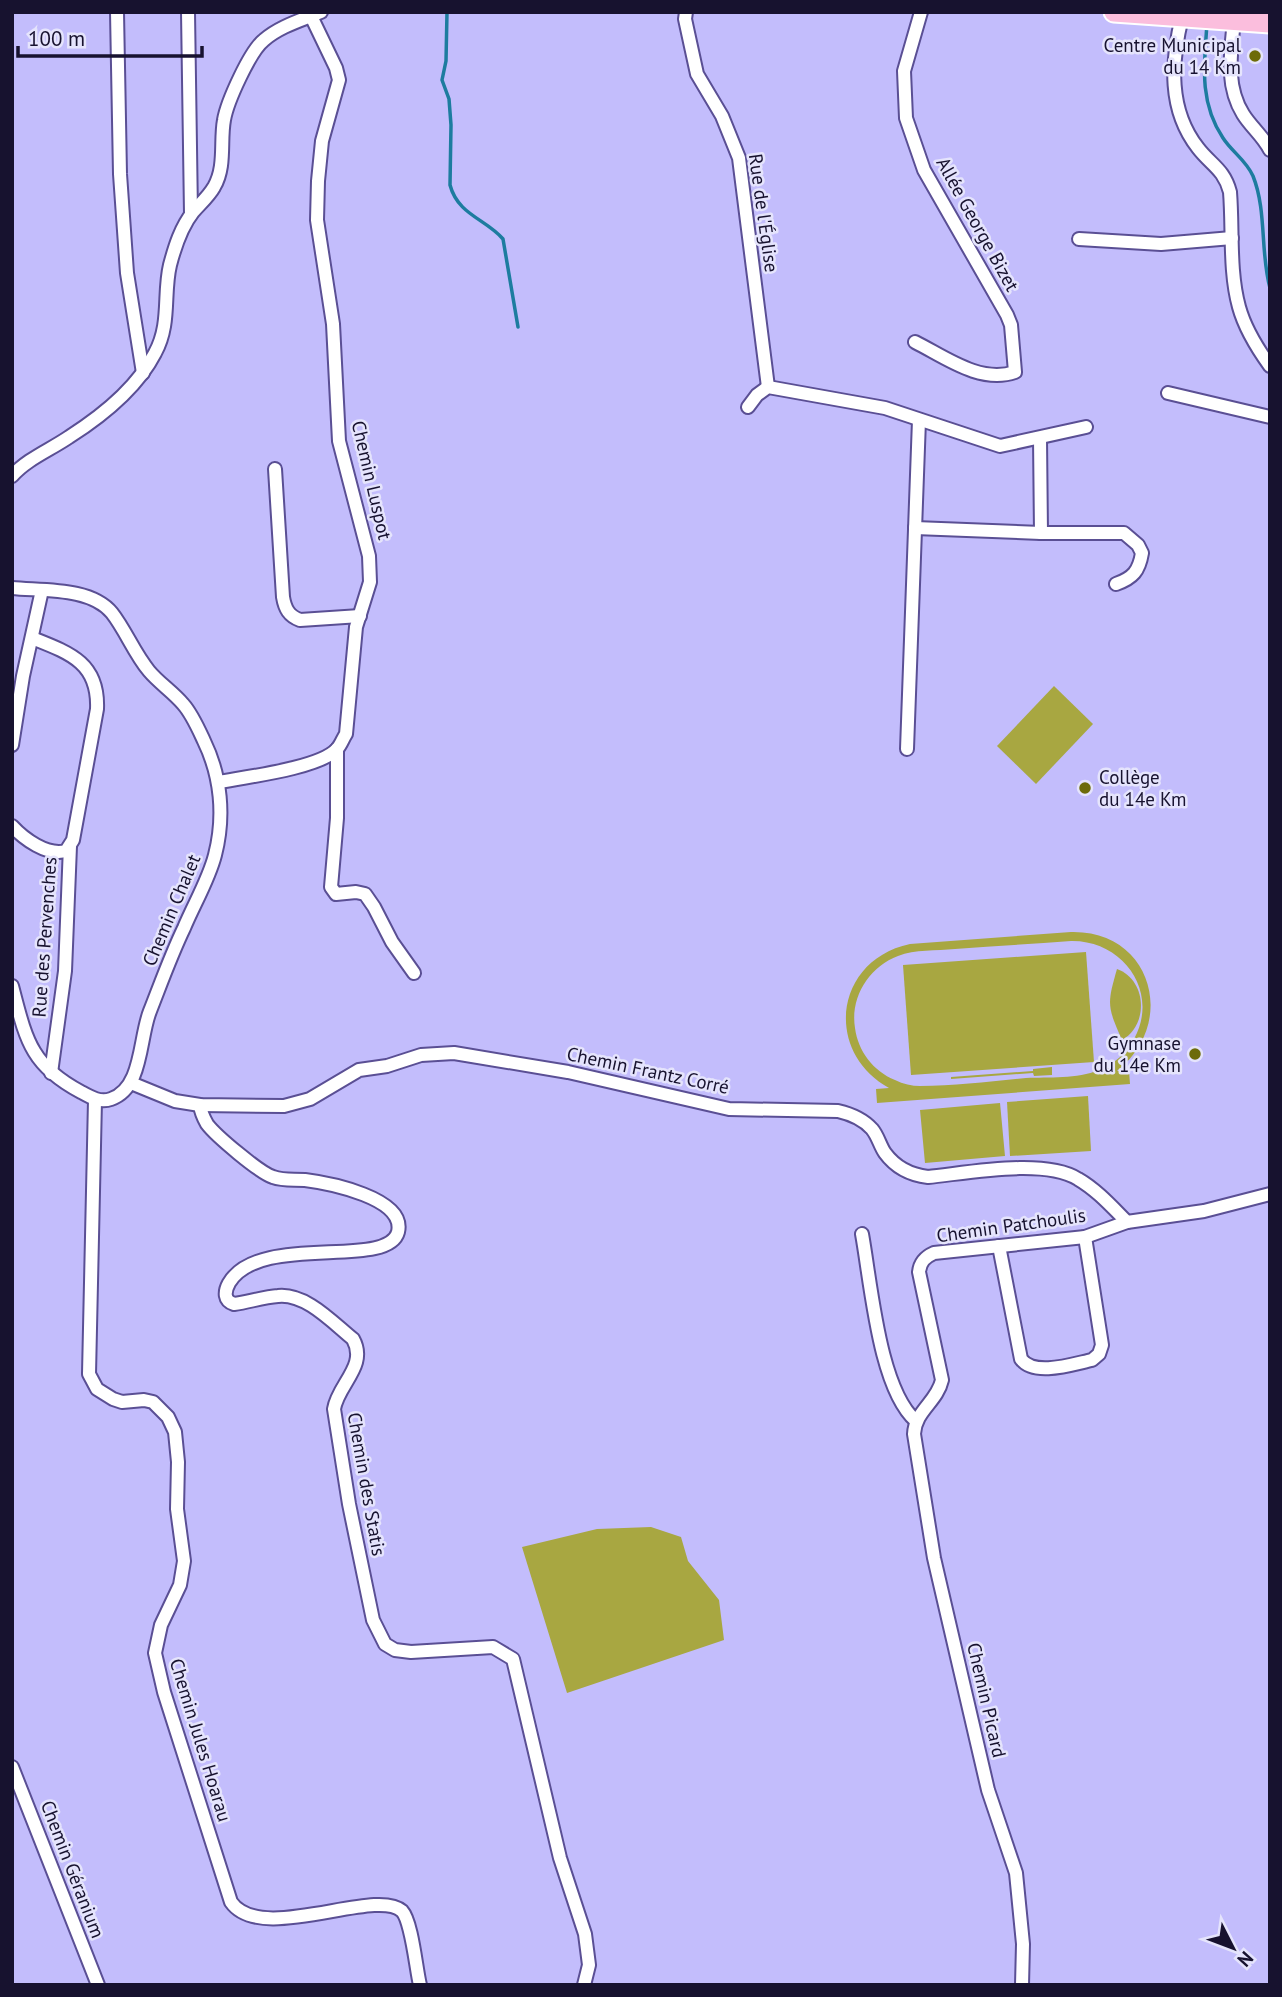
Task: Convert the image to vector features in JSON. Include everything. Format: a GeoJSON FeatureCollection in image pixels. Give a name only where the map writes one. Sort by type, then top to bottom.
{"type":"FeatureCollection","features":[{"type":"Feature","properties":{"kind":"main road"},"geometry":{"type":"LineString","coordinates":[[1114,12],[1270,23]]}},
{"type":"Feature","properties":{"kind":"street"},"geometry":{"type":"LineString","coordinates":[[117,12],[120,174],[127,273],[143,373]]}},
{"type":"Feature","properties":{"kind":"street"},"geometry":{"type":"LineString","coordinates":[[188,12],[191,214]]}},
{"type":"Feature","properties":{"kind":"street","name":"Rue de l'Église"},"geometry":{"type":"LineString","coordinates":[[686,12],[685,19],[697,74],[722,116],[739,158],[768,387]]}},
{"type":"Feature","properties":{"kind":"street","name":"Allée George Bizet"},"geometry":{"type":"LineString","coordinates":[[915,342],[970,370],[990,376],[1004,376],[1015,372],[1011,325],[1007,315],[924,170],[906,118],[904,71],[921,12]]}},
{"type":"Feature","properties":{"kind":"street"},"geometry":{"type":"LineString","coordinates":[[12,476],[31,460],[105,412],[143,373],[163,336],[170,268],[180,234],[191,214],[214,187],[220,167],[224,118],[234,90],[264,39],[286,26],[316,14]]}},
{"type":"Feature","properties":{"kind":"street","name":"Chemin Luspot"},"geometry":{"type":"LineString","coordinates":[[316,14],[339,80],[322,141],[317,220],[333,324],[340,441],[369,555],[370,582],[356,627],[346,734],[337,749],[337,818],[331,887],[336,894],[365,894],[392,942],[414,973]]}},
{"type":"Feature","properties":{"kind":"street"},"geometry":{"type":"LineString","coordinates":[[1189,16],[1175,44],[1172,74],[1177,102],[1195,144],[1222,172],[1227,181],[1239,306],[1248,331],[1270,365]]}},
{"type":"Feature","properties":{"kind":"street"},"geometry":{"type":"LineString","coordinates":[[1230,20],[1230,62],[1234,97],[1250,125],[1270,150]]}},
{"type":"Feature","properties":{"kind":"street"},"geometry":{"type":"LineString","coordinates":[[1079,239],[1161,244],[1233,237]]}},
{"type":"Feature","properties":{"kind":"street"},"geometry":{"type":"LineString","coordinates":[[748,407],[757,395],[768,387],[885,408],[1000,446],[1086,427]]}},
{"type":"Feature","properties":{"kind":"street"},"geometry":{"type":"LineString","coordinates":[[1168,393],[1270,417]]}},
{"type":"Feature","properties":{"kind":"street"},"geometry":{"type":"LineString","coordinates":[[907,749],[919,420]]}},
{"type":"Feature","properties":{"kind":"street"},"geometry":{"type":"LineString","coordinates":[[1040,438],[1041,533]]}},
{"type":"Feature","properties":{"kind":"street"},"geometry":{"type":"LineString","coordinates":[[275,469],[283,597],[288,612],[300,620],[360,616]]}},
{"type":"Feature","properties":{"kind":"street"},"geometry":{"type":"LineString","coordinates":[[915,528],[1124,533],[1142,553],[1140,565],[1130,579],[1116,584]]}},
{"type":"Feature","properties":{"kind":"street","name":"Chemin Chalet"},"geometry":{"type":"LineString","coordinates":[[12,588],[85,594],[103,603],[139,659],[153,676],[184,704],[209,751],[219,782],[220,826],[215,856],[145,1023],[131,1083]]}},
{"type":"Feature","properties":{"kind":"street"},"geometry":{"type":"LineString","coordinates":[[12,745],[23,676],[42,590]]}},
{"type":"Feature","properties":{"kind":"street","name":"Rue des Pervenches"},"geometry":{"type":"LineString","coordinates":[[12,826],[51,852],[66,851],[70,846],[95,722],[98,691],[92,677],[68,652],[32,638]]}},
{"type":"Feature","properties":{"kind":"street"},"geometry":{"type":"LineString","coordinates":[[219,782],[308,765],[337,749]]}},
{"type":"Feature","properties":{"kind":"street","name":"Rue des Pervenches"},"geometry":{"type":"LineString","coordinates":[[51,1073],[65,971],[70,846]]}},
{"type":"Feature","properties":{"kind":"street"},"geometry":{"type":"LineString","coordinates":[[12,986],[31,1047],[51,1073],[94,1100],[108,1101],[120,1095],[131,1083]]}},
{"type":"Feature","properties":{"kind":"street","name":"Chemin Frantz Corré"},"geometry":{"type":"LineString","coordinates":[[131,1083],[175,1101],[200,1105],[284,1106],[310,1099],[359,1070],[387,1066],[421,1055],[454,1053],[568,1072],[729,1109],[838,1111],[855,1115],[872,1129],[887,1155],[900,1168],[913,1175],[928,1177],[1024,1167],[1054,1171],[1076,1177],[1093,1189],[1127,1222]]}},
{"type":"Feature","properties":{"kind":"street","name":"Chemin Jules Hoarau"},"geometry":{"type":"LineString","coordinates":[[94,1100],[89,1374],[97,1389],[113,1399],[122,1402],[153,1402],[168,1417],[175,1432],[178,1462],[177,1509],[184,1561],[180,1585],[161,1625],[155,1653],[164,1692],[232,1902],[242,1913],[256,1918],[325,1914],[380,1904],[395,1907],[407,1918],[420,1985]]}},
{"type":"Feature","properties":{"kind":"street","name":"Chemin des Statis"},"geometry":{"type":"LineString","coordinates":[[200,1105],[201,1114],[209,1126],[265,1174],[351,1190],[377,1200],[394,1211],[399,1224],[397,1236],[388,1245],[372,1250],[329,1251],[265,1258],[240,1271],[226,1288],[225,1297],[234,1304],[281,1295],[294,1297],[315,1309],[353,1339],[357,1346],[358,1360],[338,1395],[334,1409],[349,1504],[373,1620],[385,1644],[396,1650],[411,1652],[494,1647],[513,1659],[560,1858],[585,1934],[589,1965],[584,1985]]}},
{"type":"Feature","properties":{"kind":"street","name":"Chemin Patchoulis"},"geometry":{"type":"LineString","coordinates":[[916,1421],[936,1396],[942,1380],[919,1272],[923,1260],[934,1253],[1085,1237],[1127,1222],[1204,1211],[1270,1194]]}},
{"type":"Feature","properties":{"kind":"street"},"geometry":{"type":"LineString","coordinates":[[862,1234],[888,1371],[904,1410],[916,1421]]}},
{"type":"Feature","properties":{"kind":"street"},"geometry":{"type":"LineString","coordinates":[[999,1246],[1021,1359],[1027,1366],[1037,1370],[1093,1360],[1101,1350],[1085,1237]]}},
{"type":"Feature","properties":{"kind":"street","name":"Chemin Picard"},"geometry":{"type":"LineString","coordinates":[[916,1421],[914,1434],[934,1558],[988,1790],[1016,1872],[1023,1944],[1023,1985]]}},
{"type":"Feature","properties":{"kind":"street","name":"Chemin Géranium"},"geometry":{"type":"LineString","coordinates":[[12,1767],[98,1985]]}},
{"type":"Feature","properties":{"kind":"shaded area"},"geometry":{"type":"Polygon","coordinates":[[[1054,686],[1093,724],[1036,784],[997,746],[1054,686]]]}},
{"type":"Feature","properties":{"kind":"shaded area"},"geometry":{"type":"Polygon","coordinates":[[[1071,932],[1099,935],[1121,946],[1137,962],[1147,983],[1151,1005],[1147,1029],[1136,1051],[1117,1071],[1129,1071],[1130,1084],[877,1103],[876,1089],[889,1088],[868,1072],[854,1052],[847,1030],[847,1008],[853,987],[866,968],[885,953],[910,944],[1071,932]],[[1071,941],[911,952],[898,956],[870,975],[859,994],[854,1016],[859,1045],[873,1066],[887,1076],[914,1086],[1072,1076],[1099,1070],[1120,1058],[1128,1049],[1141,1021],[1142,1004],[1139,987],[1132,972],[1121,959],[1090,943],[1071,941]]]}},
{"type":"Feature","properties":{"kind":"shaded area"},"geometry":{"type":"Polygon","coordinates":[[[1086,952],[1094,1062],[911,1075],[903,965],[1086,952]]]}},
{"type":"Feature","properties":{"kind":"shaded area"},"geometry":{"type":"Polygon","coordinates":[[[1117,969],[1134,983],[1141,1003],[1137,1024],[1122,1040],[1110,1005],[1117,969]]]}},
{"type":"Feature","properties":{"kind":"shaded area"},"geometry":{"type":"Polygon","coordinates":[[[1052,1067],[1052,1075],[1034,1076],[1033,1073],[951,1079],[951,1077],[1033,1071],[1052,1067]]]}},
{"type":"Feature","properties":{"kind":"shaded area"},"geometry":{"type":"Polygon","coordinates":[[[1088,1096],[1091,1151],[1010,1156],[1007,1102],[1088,1096]]]}},
{"type":"Feature","properties":{"kind":"shaded area"},"geometry":{"type":"Polygon","coordinates":[[[1000,1103],[1005,1156],[925,1163],[920,1110],[1000,1103]]]}},
{"type":"Feature","properties":{"kind":"shaded area"},"geometry":{"type":"Polygon","coordinates":[[[651,1527],[681,1537],[688,1561],[719,1600],[724,1640],[567,1693],[522,1547],[597,1529],[651,1527]]]}},
{"type":"Feature","properties":{"kind":"waterway"},"geometry":{"type":"LineString","coordinates":[[447,12],[446,61],[442,80],[449,99],[451,125],[450,185],[459,203],[503,239],[518,327]]}},
{"type":"Feature","properties":{"kind":"waterway"},"geometry":{"type":"LineString","coordinates":[[1207,24],[1204,69],[1210,111],[1223,138],[1247,165],[1253,176],[1260,203],[1270,288]]}},
{"type":"Feature","properties":{"kind":"place","name":"Centre Municipal du 14 Km"},"geometry":{"type":"Point","coordinates":[1255,56]}},
{"type":"Feature","properties":{"kind":"place","name":"Collège du 14e Km"},"geometry":{"type":"Point","coordinates":[1085,788]}},
{"type":"Feature","properties":{"kind":"place","name":"Gymnase du 14e Km"},"geometry":{"type":"Point","coordinates":[1195,1054]}}]}
